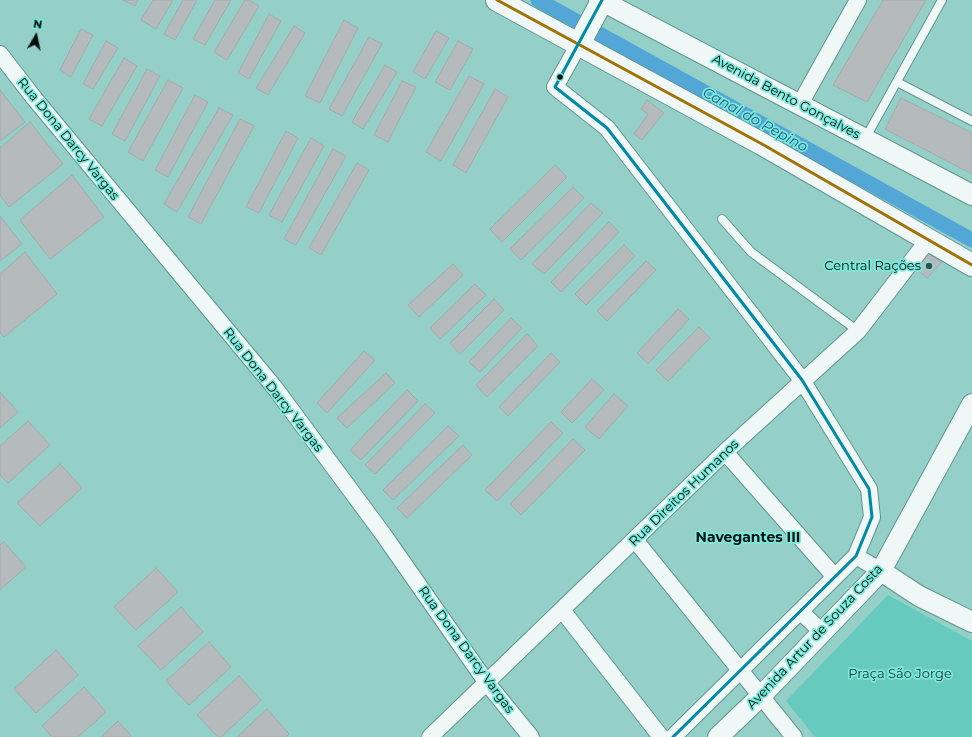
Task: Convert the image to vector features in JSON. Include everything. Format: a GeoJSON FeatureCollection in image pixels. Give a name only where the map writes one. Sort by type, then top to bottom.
{"type":"FeatureCollection","features":[{"type":"Feature","properties":{"kind":"main road"},"geometry":{"type":"LineString","coordinates":[[497,0],[578,37],[972,265]]}},
{"type":"Feature","properties":{"kind":"main road"},"geometry":{"type":"LineString","coordinates":[[578,37],[599,2]]}},
{"type":"Feature","properties":{"kind":"street"},"geometry":{"type":"LineString","coordinates":[[800,104],[858,0]]}},
{"type":"Feature","properties":{"kind":"street","name":"Avenida Bento Gonçalves"},"geometry":{"type":"LineString","coordinates":[[599,2],[800,104],[972,195]]}},
{"type":"Feature","properties":{"kind":"street"},"geometry":{"type":"LineString","coordinates":[[578,37],[555,87],[607,128],[802,380]]}},
{"type":"Feature","properties":{"kind":"street","name":"Rua Dona Darcy Vargas"},"geometry":{"type":"LineString","coordinates":[[0,54],[39,104],[275,388],[383,534],[487,683],[530,737]]}},
{"type":"Feature","properties":{"kind":"street","name":"Rua Direitos Humanos"},"geometry":{"type":"LineString","coordinates":[[430,737],[725,452],[802,380],[858,331],[928,240]]}},
{"type":"Feature","properties":{"kind":"street","name":"Avenida Artur de Souza Costa"},"geometry":{"type":"LineString","coordinates":[[673,737],[856,556],[872,517],[869,489],[802,380]]}},
{"type":"Feature","properties":{"kind":"street","name":"Avenida Artur de Souza Costa"},"geometry":{"type":"LineString","coordinates":[[718,737],[761,696],[881,570],[972,404]]}},
{"type":"Feature","properties":{"kind":"street"},"geometry":{"type":"LineString","coordinates":[[725,452],[835,577]]}},
{"type":"Feature","properties":{"kind":"street"},"geometry":{"type":"LineString","coordinates":[[635,540],[794,737]]}},
{"type":"Feature","properties":{"kind":"street"},"geometry":{"type":"LineString","coordinates":[[856,556],[881,570],[919,596],[971,620]]}},
{"type":"Feature","properties":{"kind":"street"},"geometry":{"type":"LineString","coordinates":[[562,610],[661,737]]}},
{"type":"Feature","properties":{"kind":"street"},"geometry":{"type":"LineString","coordinates":[[800,612],[822,632]]}},
{"type":"Feature","properties":{"kind":"lane"},"geometry":{"type":"LineString","coordinates":[[865,139],[942,0]]}},
{"type":"Feature","properties":{"kind":"lane"},"geometry":{"type":"LineString","coordinates":[[897,82],[972,121]]}},
{"type":"Feature","properties":{"kind":"lane"},"geometry":{"type":"LineString","coordinates":[[722,219],[751,252],[858,331]]}},
{"type":"Feature","properties":{"kind":"green space","name":"Praça São Jorge"},"geometry":{"type":"Polygon","coordinates":[[[888,595],[972,641],[972,737],[815,737],[786,701],[888,595]]]}},
{"type":"Feature","properties":{"kind":"building"},"geometry":{"type":"Polygon","coordinates":[[[123,0],[138,0],[135,6],[123,0]]]}},
{"type":"Feature","properties":{"kind":"building"},"geometry":{"type":"Polygon","coordinates":[[[153,0],[173,0],[156,29],[141,20],[153,0]]]}},
{"type":"Feature","properties":{"kind":"building"},"geometry":{"type":"Polygon","coordinates":[[[183,0],[197,0],[175,40],[164,34],[183,0]]]}},
{"type":"Feature","properties":{"kind":"building"},"geometry":{"type":"Polygon","coordinates":[[[215,0],[231,0],[205,45],[193,39],[215,0]]]}},
{"type":"Feature","properties":{"kind":"building"},"geometry":{"type":"Polygon","coordinates":[[[245,0],[249,0],[259,6],[227,60],[214,52],[245,0]]]}},
{"type":"Feature","properties":{"kind":"building"},"geometry":{"type":"Polygon","coordinates":[[[883,0],[926,0],[867,102],[833,85],[883,0]]]}},
{"type":"Feature","properties":{"kind":"building"},"geometry":{"type":"Polygon","coordinates":[[[269,14],[281,21],[249,79],[238,73],[269,14]]]}},
{"type":"Feature","properties":{"kind":"building"},"geometry":{"type":"Polygon","coordinates":[[[344,20],[358,28],[320,103],[305,96],[344,20]]]}},
{"type":"Feature","properties":{"kind":"building"},"geometry":{"type":"Polygon","coordinates":[[[294,26],[305,33],[268,95],[256,88],[294,26]]]}},
{"type":"Feature","properties":{"kind":"building"},"geometry":{"type":"Polygon","coordinates":[[[81,29],[93,35],[71,77],[60,70],[81,29]]]}},
{"type":"Feature","properties":{"kind":"building"},"geometry":{"type":"Polygon","coordinates":[[[436,31],[449,38],[425,79],[413,72],[436,31]]]}},
{"type":"Feature","properties":{"kind":"building"},"geometry":{"type":"Polygon","coordinates":[[[369,37],[382,44],[342,116],[329,109],[369,37]]]}},
{"type":"Feature","properties":{"kind":"building"},"geometry":{"type":"Polygon","coordinates":[[[106,41],[118,48],[93,89],[83,84],[106,41]]]}},
{"type":"Feature","properties":{"kind":"building"},"geometry":{"type":"Polygon","coordinates":[[[458,41],[473,49],[450,90],[435,82],[458,41]]]}},
{"type":"Feature","properties":{"kind":"building"},"geometry":{"type":"Polygon","coordinates":[[[124,58],[137,66],[102,126],[89,119],[124,58]]]}},
{"type":"Feature","properties":{"kind":"building"},"geometry":{"type":"Polygon","coordinates":[[[385,65],[397,72],[363,129],[352,122],[385,65]]]}},
{"type":"Feature","properties":{"kind":"building"},"geometry":{"type":"Polygon","coordinates":[[[147,69],[160,76],[125,141],[112,134],[147,69]]]}},
{"type":"Feature","properties":{"kind":"building"},"geometry":{"type":"Polygon","coordinates":[[[469,76],[484,84],[441,161],[426,152],[469,76]]]}},
{"type":"Feature","properties":{"kind":"building"},"geometry":{"type":"Polygon","coordinates":[[[168,80],[183,88],[143,161],[128,152],[168,80]]]}},
{"type":"Feature","properties":{"kind":"building"},"geometry":{"type":"Polygon","coordinates":[[[402,81],[416,87],[388,142],[374,135],[402,81]]]}},
{"type":"Feature","properties":{"kind":"building"},"geometry":{"type":"Polygon","coordinates":[[[495,89],[508,97],[466,173],[453,165],[495,89]]]}},
{"type":"Feature","properties":{"kind":"building"},"geometry":{"type":"Polygon","coordinates":[[[0,90],[25,122],[0,141],[0,90]]]}},
{"type":"Feature","properties":{"kind":"building"},"geometry":{"type":"Polygon","coordinates":[[[195,95],[208,102],[168,177],[155,170],[195,95]]]}},
{"type":"Feature","properties":{"kind":"building"},"geometry":{"type":"Polygon","coordinates":[[[901,98],[972,133],[972,174],[885,129],[901,98]]]}},
{"type":"Feature","properties":{"kind":"building"},"geometry":{"type":"Polygon","coordinates":[[[647,100],[664,113],[642,140],[634,134],[648,114],[641,109],[647,100]]]}},
{"type":"Feature","properties":{"kind":"building"},"geometry":{"type":"Polygon","coordinates":[[[219,108],[233,115],[177,212],[164,204],[219,108]]]}},
{"type":"Feature","properties":{"kind":"building"},"geometry":{"type":"Polygon","coordinates":[[[240,119],[254,126],[201,224],[188,217],[240,119]]]}},
{"type":"Feature","properties":{"kind":"building"},"geometry":{"type":"Polygon","coordinates":[[[30,122],[63,164],[9,207],[0,195],[0,148],[30,122]]]}},
{"type":"Feature","properties":{"kind":"building"},"geometry":{"type":"Polygon","coordinates":[[[286,131],[298,138],[259,213],[246,207],[286,131]]]}},
{"type":"Feature","properties":{"kind":"building"},"geometry":{"type":"Polygon","coordinates":[[[311,138],[324,146],[282,222],[269,215],[311,138]]]}},
{"type":"Feature","properties":{"kind":"building"},"geometry":{"type":"Polygon","coordinates":[[[333,149],[346,156],[296,245],[284,239],[333,149]]]}},
{"type":"Feature","properties":{"kind":"building"},"geometry":{"type":"Polygon","coordinates":[[[357,163],[369,170],[321,255],[309,248],[357,163]]]}},
{"type":"Feature","properties":{"kind":"building"},"geometry":{"type":"Polygon","coordinates":[[[555,165],[567,177],[502,242],[490,229],[555,165]]]}},
{"type":"Feature","properties":{"kind":"building"},"geometry":{"type":"Polygon","coordinates":[[[72,175],[104,217],[50,259],[20,220],[72,175]]]}},
{"type":"Feature","properties":{"kind":"building"},"geometry":{"type":"Polygon","coordinates":[[[573,187],[584,198],[521,260],[510,249],[573,187]]]}},
{"type":"Feature","properties":{"kind":"building"},"geometry":{"type":"Polygon","coordinates":[[[591,203],[603,213],[544,274],[532,264],[591,203]]]}},
{"type":"Feature","properties":{"kind":"building"},"geometry":{"type":"Polygon","coordinates":[[[0,216],[22,244],[0,261],[0,216]]]}},
{"type":"Feature","properties":{"kind":"building"},"geometry":{"type":"Polygon","coordinates":[[[609,222],[619,232],[561,292],[551,282],[609,222]]]}},
{"type":"Feature","properties":{"kind":"building"},"geometry":{"type":"Polygon","coordinates":[[[624,245],[635,256],[586,305],[575,294],[624,245]]]}},
{"type":"Feature","properties":{"kind":"building"},"geometry":{"type":"Polygon","coordinates":[[[25,252],[57,294],[4,337],[0,332],[0,274],[25,252]]]}},
{"type":"Feature","properties":{"kind":"building","name":"Central Rações"},"geometry":{"type":"Polygon","coordinates":[[[928,254],[942,262],[927,278],[916,269],[928,254]]]}},
{"type":"Feature","properties":{"kind":"building"},"geometry":{"type":"Polygon","coordinates":[[[646,261],[656,270],[607,321],[597,311],[646,261]]]}},
{"type":"Feature","properties":{"kind":"building"},"geometry":{"type":"Polygon","coordinates":[[[453,264],[463,275],[419,317],[408,305],[453,264]]]}},
{"type":"Feature","properties":{"kind":"building"},"geometry":{"type":"Polygon","coordinates":[[[475,284],[486,295],[440,339],[430,328],[475,284]]]}},
{"type":"Feature","properties":{"kind":"building"},"geometry":{"type":"Polygon","coordinates":[[[494,299],[504,310],[460,354],[450,343],[494,299]]]}},
{"type":"Feature","properties":{"kind":"building"},"geometry":{"type":"Polygon","coordinates":[[[678,309],[689,319],[648,364],[637,353],[678,309]]]}},
{"type":"Feature","properties":{"kind":"building"},"geometry":{"type":"Polygon","coordinates":[[[511,318],[522,328],[480,372],[469,362],[511,318]]]}},
{"type":"Feature","properties":{"kind":"building"},"geometry":{"type":"Polygon","coordinates":[[[699,327],[710,338],[668,381],[656,370],[699,327]]]}},
{"type":"Feature","properties":{"kind":"building"},"geometry":{"type":"Polygon","coordinates":[[[527,334],[538,346],[487,397],[476,385],[527,334]]]}},
{"type":"Feature","properties":{"kind":"building"},"geometry":{"type":"Polygon","coordinates":[[[364,351],[375,360],[327,413],[317,403],[364,351]]]}},
{"type":"Feature","properties":{"kind":"building"},"geometry":{"type":"Polygon","coordinates":[[[551,353],[560,362],[508,416],[499,407],[551,353]]]}},
{"type":"Feature","properties":{"kind":"building"},"geometry":{"type":"Polygon","coordinates":[[[386,373],[395,383],[347,428],[337,418],[386,373]]]}},
{"type":"Feature","properties":{"kind":"building"},"geometry":{"type":"Polygon","coordinates":[[[592,379],[604,390],[572,423],[561,412],[592,379]]]}},
{"type":"Feature","properties":{"kind":"building"},"geometry":{"type":"Polygon","coordinates":[[[407,390],[418,401],[361,460],[350,450],[407,390]]]}},
{"type":"Feature","properties":{"kind":"building"},"geometry":{"type":"Polygon","coordinates":[[[0,392],[18,412],[0,428],[0,392]]]}},
{"type":"Feature","properties":{"kind":"building"},"geometry":{"type":"Polygon","coordinates":[[[614,394],[628,406],[599,439],[585,427],[614,394]]]}},
{"type":"Feature","properties":{"kind":"building"},"geometry":{"type":"Polygon","coordinates":[[[425,404],[435,413],[375,474],[365,465],[425,404]]]}},
{"type":"Feature","properties":{"kind":"building"},"geometry":{"type":"Polygon","coordinates":[[[28,421],[50,445],[8,483],[0,475],[0,446],[28,421]]]}},
{"type":"Feature","properties":{"kind":"building"},"geometry":{"type":"Polygon","coordinates":[[[551,422],[563,433],[497,501],[485,490],[551,422]]]}},
{"type":"Feature","properties":{"kind":"building"},"geometry":{"type":"Polygon","coordinates":[[[448,426],[459,436],[393,500],[383,490],[448,426]]]}},
{"type":"Feature","properties":{"kind":"building"},"geometry":{"type":"Polygon","coordinates":[[[573,439],[585,450],[521,515],[510,504],[573,439]]]}},
{"type":"Feature","properties":{"kind":"building"},"geometry":{"type":"Polygon","coordinates":[[[463,445],[472,455],[407,518],[397,508],[463,445]]]}},
{"type":"Feature","properties":{"kind":"building"},"geometry":{"type":"Polygon","coordinates":[[[60,464],[82,488],[40,526],[17,503],[60,464]]]}},
{"type":"Feature","properties":{"kind":"building"},"geometry":{"type":"Polygon","coordinates":[[[4,542],[26,567],[0,590],[0,545],[4,542]]]}},
{"type":"Feature","properties":{"kind":"building"},"geometry":{"type":"Polygon","coordinates":[[[156,568],[178,592],[136,630],[114,607],[156,568]]]}},
{"type":"Feature","properties":{"kind":"building"},"geometry":{"type":"Polygon","coordinates":[[[181,607],[203,632],[161,670],[138,646],[181,607]]]}},
{"type":"Feature","properties":{"kind":"building"},"geometry":{"type":"Polygon","coordinates":[[[209,642],[231,667],[189,705],[166,681],[209,642]]]}},
{"type":"Feature","properties":{"kind":"building"},"geometry":{"type":"Polygon","coordinates":[[[56,650],[78,675],[36,713],[14,689],[56,650]]]}},
{"type":"Feature","properties":{"kind":"building"},"geometry":{"type":"Polygon","coordinates":[[[239,676],[261,700],[221,737],[218,737],[197,715],[239,676]]]}},
{"type":"Feature","properties":{"kind":"building"},"geometry":{"type":"Polygon","coordinates":[[[84,687],[106,712],[78,737],[52,737],[42,726],[84,687]]]}},
{"type":"Feature","properties":{"kind":"building"},"geometry":{"type":"Polygon","coordinates":[[[267,709],[289,734],[286,737],[237,737],[267,709]]]}},
{"type":"Feature","properties":{"kind":"building"},"geometry":{"type":"Polygon","coordinates":[[[118,721],[132,737],[101,737],[118,721]]]}},
{"type":"Feature","properties":{"kind":"waterway","name":"Canal do Pepino"},"geometry":{"type":"LineString","coordinates":[[538,0],[972,240]]}},
{"type":"Feature","properties":{"kind":"transit line"},"geometry":{"type":"LineString","coordinates":[[497,0],[762,144],[972,265]]}},
{"type":"Feature","properties":{"kind":"transit line"},"geometry":{"type":"LineString","coordinates":[[602,0],[555,87],[607,128],[802,380],[869,489],[872,517],[856,556],[673,737]]}},
{"type":"Feature","properties":{"kind":"place","name":"Central Rações"},"geometry":{"type":"Point","coordinates":[929,266]}},
{"type":"Feature","properties":{"kind":"district","name":"Navegantes III"},"geometry":{"type":"Point","coordinates":[748,538]}}]}
